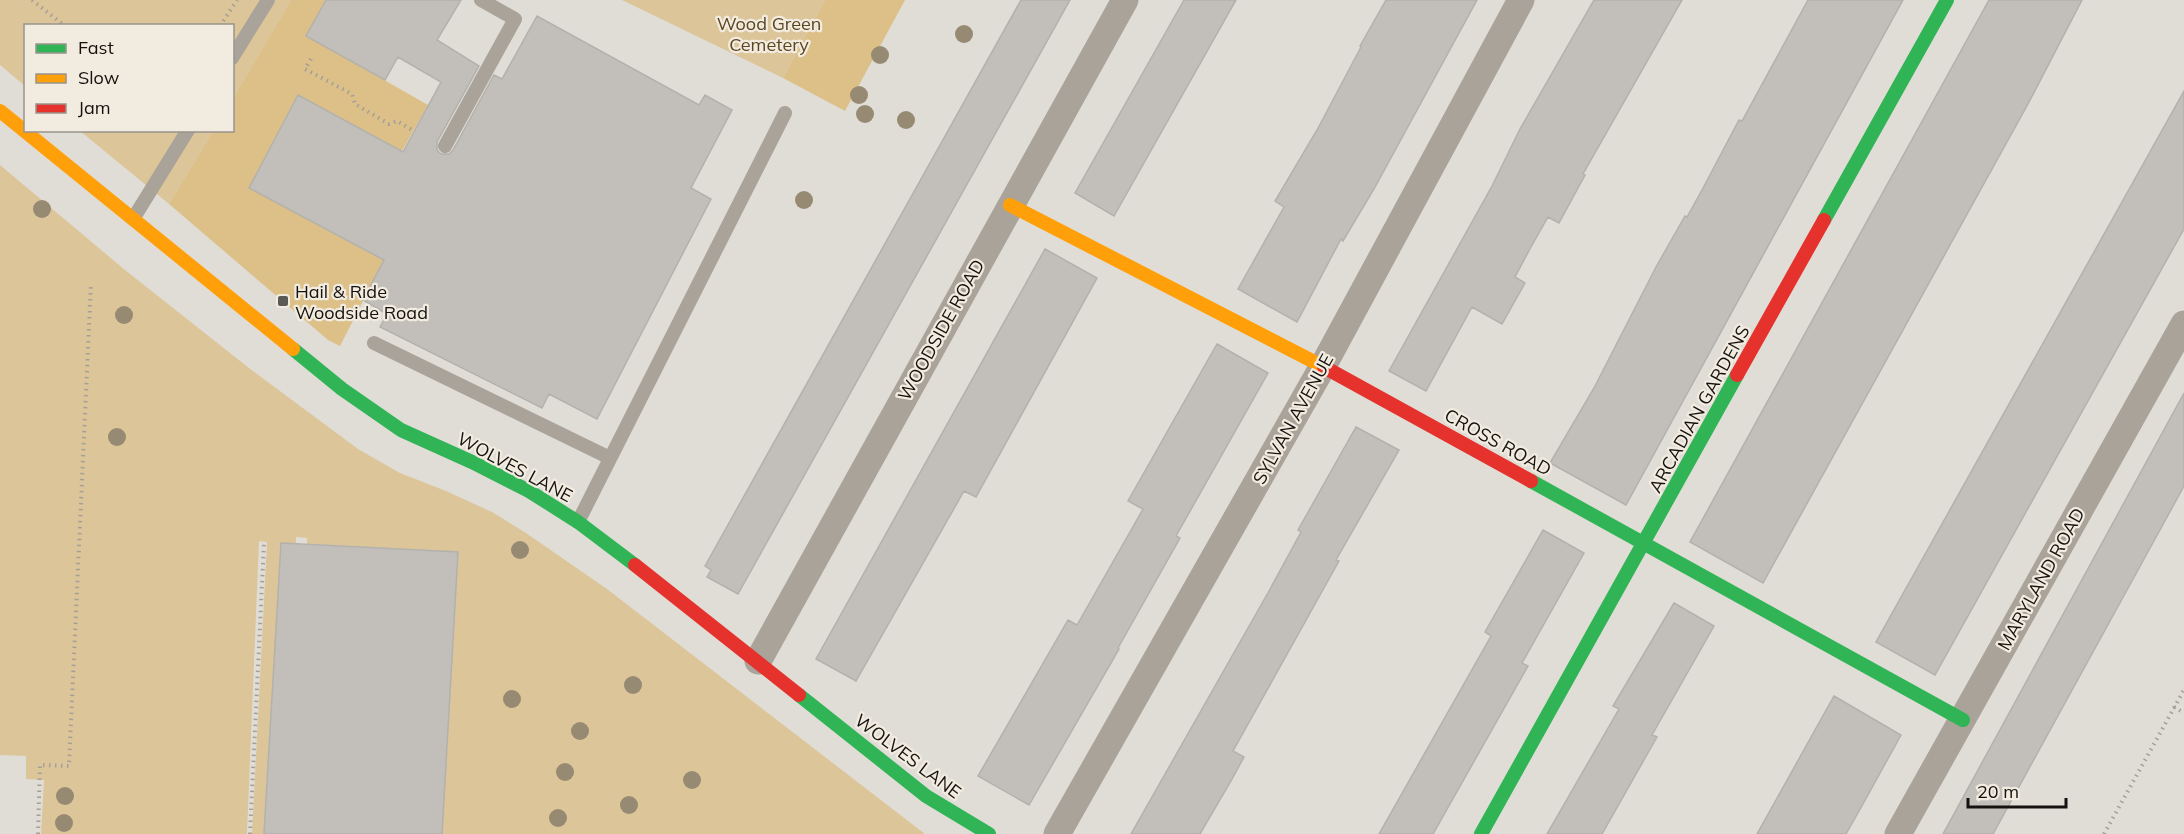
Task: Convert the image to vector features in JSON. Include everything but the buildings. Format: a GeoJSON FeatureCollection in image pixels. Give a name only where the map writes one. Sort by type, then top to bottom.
{"type":"FeatureCollection","features":[{"type":"Feature","properties":{"kind":"street","name":"WOODSIDE ROAD"},"geometry":{"type":"LineString","coordinates":[[758,661],[1125,0]]}},
{"type":"Feature","properties":{"kind":"street","name":"SYLVAN AVENUE"},"geometry":{"type":"LineString","coordinates":[[1057,834],[1323,366],[1521,0]]}},
{"type":"Feature","properties":{"kind":"street","name":"ARCADIAN GARDENS"},"geometry":{"type":"LineString","coordinates":[[1481,834],[1947,0]]}},
{"type":"Feature","properties":{"kind":"street","name":"WOLVES LANE"},"geometry":{"type":"LineString","coordinates":[[0,111],[24,130]]}},
{"type":"Feature","properties":{"kind":"street","name":"WOLVES LANE"},"geometry":{"type":"LineString","coordinates":[[26,132],[369,409],[401,430],[529,491],[579,522],[758,661],[926,796],[989,834]]}},
{"type":"Feature","properties":{"kind":"street","name":"CROSS ROAD"},"geometry":{"type":"LineString","coordinates":[[1010,205],[1323,366],[1963,720]]}},
{"type":"Feature","properties":{"kind":"street","name":"MARYLAND ROAD"},"geometry":{"type":"LineString","coordinates":[[1898,834],[2184,324]]}},
{"type":"Feature","properties":{"kind":"lane"},"geometry":{"type":"LineString","coordinates":[[234,55],[268,0]]}},
{"type":"Feature","properties":{"kind":"lane"},"geometry":{"type":"LineString","coordinates":[[445,146],[515,19],[481,0]]}},
{"type":"Feature","properties":{"kind":"lane"},"geometry":{"type":"LineString","coordinates":[[579,522],[785,113]]}},
{"type":"Feature","properties":{"kind":"lane"},"geometry":{"type":"LineString","coordinates":[[133,219],[187,132]]}},
{"type":"Feature","properties":{"kind":"lane"},"geometry":{"type":"LineString","coordinates":[[374,343],[610,458]]}},
{"type":"Feature","properties":{"kind":"path"},"geometry":{"type":"LineString","coordinates":[[32,0],[62,24]]}},
{"type":"Feature","properties":{"kind":"path"},"geometry":{"type":"LineString","coordinates":[[221,24],[237,0]]}},
{"type":"Feature","properties":{"kind":"path"},"geometry":{"type":"LineString","coordinates":[[311,59],[305,69],[352,94],[355,104],[389,124],[398,122],[414,131]]}},
{"type":"Feature","properties":{"kind":"path"},"geometry":{"type":"LineString","coordinates":[[38,834],[40,765],[69,766],[91,283]]}},
{"type":"Feature","properties":{"kind":"path"},"geometry":{"type":"LineString","coordinates":[[250,834],[264,543]]}},
{"type":"Feature","properties":{"kind":"path"},"geometry":{"type":"LineString","coordinates":[[2104,834],[2184,690]]}},
{"type":"Feature","properties":{"kind":"path"},"geometry":{"type":"LineString","coordinates":[[2174,707],[2184,713]]}},
{"type":"Feature","properties":{"kind":"green space"},"geometry":{"type":"Polygon","coordinates":[[[0,0],[291,0],[234,96],[234,24],[24,24],[24,85],[0,65],[0,0]]]}},
{"type":"Feature","properties":{"kind":"green space","name":"Wood Green Cemetery"},"geometry":{"type":"Polygon","coordinates":[[[622,0],[825,0],[783,78],[622,0]]]}},
{"type":"Feature","properties":{"kind":"green space"},"geometry":{"type":"Polygon","coordinates":[[[81,132],[212,132],[169,204],[81,132]]]}},
{"type":"Feature","properties":{"kind":"green space"},"geometry":{"type":"Polygon","coordinates":[[[0,165],[125,270],[249,368],[358,449],[400,473],[492,512],[526,533],[607,589],[925,834],[442,834],[458,552],[307,544],[307,538],[296,537],[296,544],[281,543],[264,834],[252,834],[267,542],[259,541],[247,834],[41,834],[44,780],[26,779],[26,756],[0,755],[0,165]]]}},
{"type":"Feature","properties":{"kind":"shaded area"},"geometry":{"type":"Polygon","coordinates":[[[291,0],[394,0],[358,65],[428,105],[402,151],[298,96],[250,188],[384,260],[340,346],[328,340],[169,204],[212,132],[234,132],[234,96],[291,0]]]}},
{"type":"Feature","properties":{"kind":"shaded area"},"geometry":{"type":"Polygon","coordinates":[[[825,0],[905,0],[845,111],[783,78],[825,0]]]}},
{"type":"Feature","properties":{"kind":"traffic: fast"},"geometry":{"type":"LineString","coordinates":[[1824,220],[1947,0]]}},
{"type":"Feature","properties":{"kind":"traffic: fast"},"geometry":{"type":"LineString","coordinates":[[293,349],[342,389],[401,430],[529,491],[578,522],[635,565]]}},
{"type":"Feature","properties":{"kind":"traffic: fast"},"geometry":{"type":"LineString","coordinates":[[1481,834],[1737,375]]}},
{"type":"Feature","properties":{"kind":"traffic: fast"},"geometry":{"type":"LineString","coordinates":[[1531,481],[1963,720]]}},
{"type":"Feature","properties":{"kind":"traffic: fast"},"geometry":{"type":"LineString","coordinates":[[799,695],[926,796],[989,834]]}},
{"type":"Feature","properties":{"kind":"traffic: slow"},"geometry":{"type":"LineString","coordinates":[[0,111],[24,130]]}},
{"type":"Feature","properties":{"kind":"traffic: slow"},"geometry":{"type":"LineString","coordinates":[[26,132],[293,349]]}},
{"type":"Feature","properties":{"kind":"traffic: slow"},"geometry":{"type":"LineString","coordinates":[[1010,205],[1324,367]]}},
{"type":"Feature","properties":{"kind":"traffic: jam"},"geometry":{"type":"LineString","coordinates":[[1737,375],[1824,220]]}},
{"type":"Feature","properties":{"kind":"traffic: jam"},"geometry":{"type":"LineString","coordinates":[[1324,367],[1531,481]]}},
{"type":"Feature","properties":{"kind":"traffic: jam"},"geometry":{"type":"LineString","coordinates":[[635,565],[799,695]]}},
{"type":"Feature","properties":{"kind":"place","name":"Hail & Ride Woodside Road"},"geometry":{"type":"Point","coordinates":[283,301]}}]}
